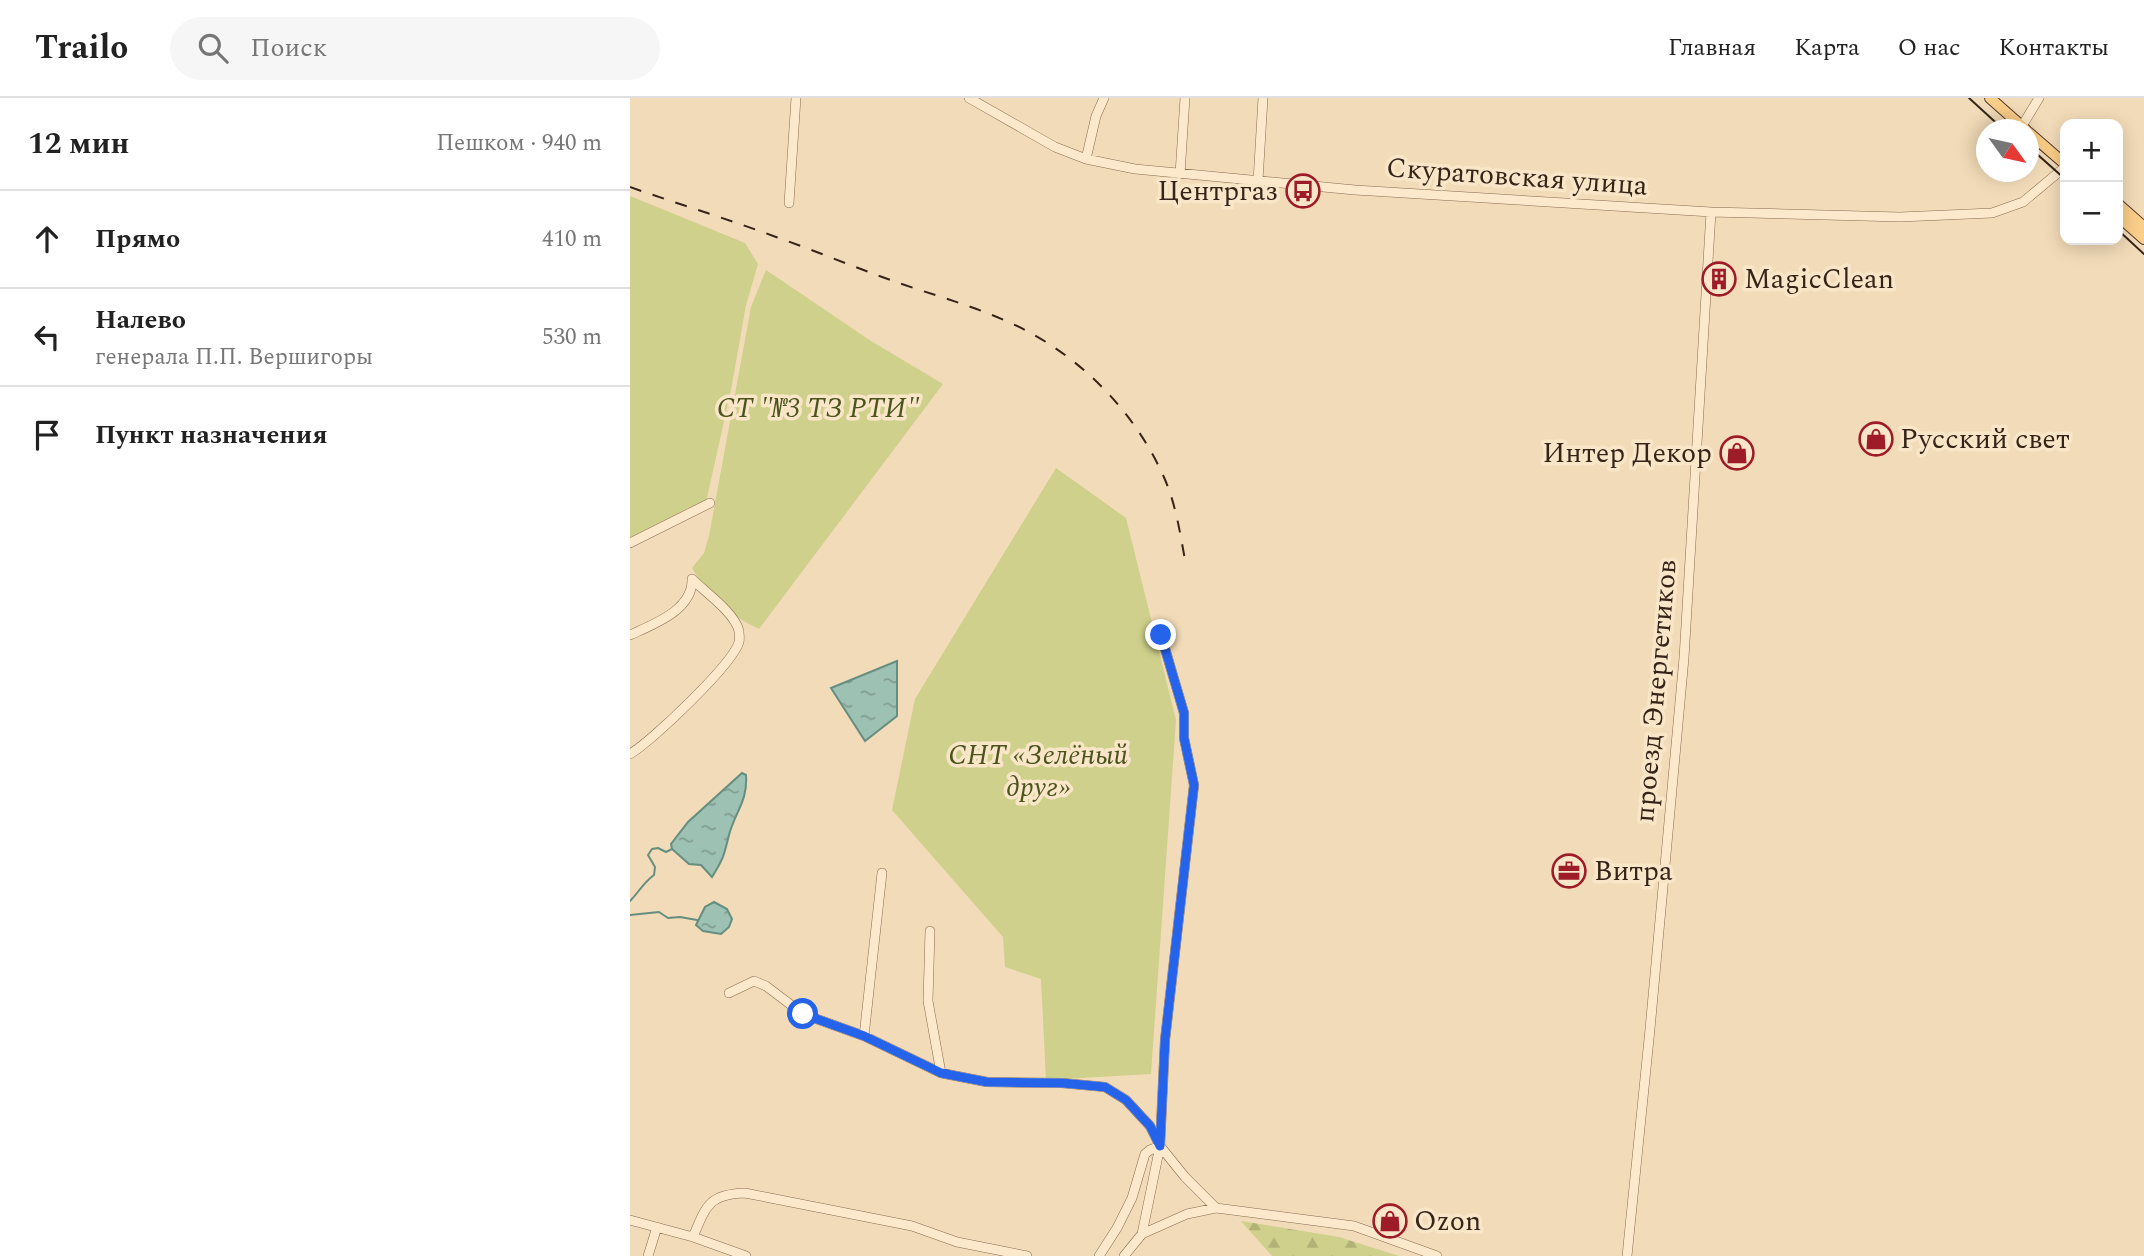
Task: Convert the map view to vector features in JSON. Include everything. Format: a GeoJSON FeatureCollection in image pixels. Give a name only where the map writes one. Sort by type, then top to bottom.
{"type":"FeatureCollection","features":[{"type":"Feature","properties":{"kind":"main road"},"geometry":{"type":"LineString","coordinates":[[1990,98],[2014,119]]}},
{"type":"Feature","properties":{"kind":"main road"},"geometry":{"type":"LineString","coordinates":[[2039,142],[2060,161]]}},
{"type":"Feature","properties":{"kind":"main road"},"geometry":{"type":"LineString","coordinates":[[2123,208],[2144,227]]}},
{"type":"Feature","properties":{"kind":"main road"},"geometry":{"type":"LineString","coordinates":[[2123,220],[2144,239]]}},
{"type":"Feature","properties":{"kind":"street"},"geometry":{"type":"LineString","coordinates":[[789,203],[796,98]]}},
{"type":"Feature","properties":{"kind":"street","name":"Скуратовская улица"},"geometry":{"type":"LineString","coordinates":[[969,98],[1055,147],[1086,159],[1180,174],[1355,190],[1711,212],[1900,217],[1992,213],[2023,202],[2060,170]]}},
{"type":"Feature","properties":{"kind":"street"},"geometry":{"type":"LineString","coordinates":[[1086,159],[1096,116],[1104,98]]}},
{"type":"Feature","properties":{"kind":"street"},"geometry":{"type":"LineString","coordinates":[[1180,174],[1185,98]]}},
{"type":"Feature","properties":{"kind":"street"},"geometry":{"type":"LineString","coordinates":[[1258,181],[1264,98]]}},
{"type":"Feature","properties":{"kind":"street"},"geometry":{"type":"LineString","coordinates":[[2030,119],[2039,98]]}},
{"type":"Feature","properties":{"kind":"street","name":"проезд Энергетиков"},"geometry":{"type":"LineString","coordinates":[[1627,1256],[1684,658],[1711,212]]}},
{"type":"Feature","properties":{"kind":"street"},"geometry":{"type":"LineString","coordinates":[[630,543],[710,503]]}},
{"type":"Feature","properties":{"kind":"street"},"geometry":{"type":"LineString","coordinates":[[630,635],[662,620],[680,607],[690,595],[692,579],[732,618],[739,631],[739,643],[715,677],[630,754]]}},
{"type":"Feature","properties":{"kind":"street"},"geometry":{"type":"LineString","coordinates":[[1142,1234],[1160,1146],[1165,1040],[1194,785],[1184,738],[1184,713],[1161,635]]}},
{"type":"Feature","properties":{"kind":"street"},"geometry":{"type":"LineString","coordinates":[[864,1036],[883,873]]}},
{"type":"Feature","properties":{"kind":"street"},"geometry":{"type":"LineString","coordinates":[[930,931],[928,1001],[941,1073]]}},
{"type":"Feature","properties":{"kind":"street"},"geometry":{"type":"LineString","coordinates":[[729,992],[754,981],[766,986],[803,1014],[864,1036],[941,1073],[987,1082],[1062,1083],[1105,1087],[1126,1100],[1150,1126],[1160,1146],[1185,1177],[1216,1208]]}},
{"type":"Feature","properties":{"kind":"street"},"geometry":{"type":"LineString","coordinates":[[1099,1256],[1132,1198],[1145,1154],[1160,1146]]}},
{"type":"Feature","properties":{"kind":"street"},"geometry":{"type":"LineString","coordinates":[[693,1237],[712,1200],[730,1193],[746,1193],[903,1224],[957,1242],[1027,1256]]}},
{"type":"Feature","properties":{"kind":"street"},"geometry":{"type":"LineString","coordinates":[[1124,1256],[1142,1234],[1187,1214],[1216,1208],[1354,1226],[1437,1256]]}},
{"type":"Feature","properties":{"kind":"street"},"geometry":{"type":"LineString","coordinates":[[630,1220],[693,1237],[746,1256]]}},
{"type":"Feature","properties":{"kind":"street"},"geometry":{"type":"LineString","coordinates":[[648,1256],[657,1227]]}},
{"type":"Feature","properties":{"kind":"green space"},"geometry":{"type":"Polygon","coordinates":[[[630,196],[745,243],[758,264],[746,305],[731,390],[706,502],[688,508],[630,542],[630,196]]]}},
{"type":"Feature","properties":{"kind":"green space","name":"СТ \"№3 ТЗ РТИ\""},"geometry":{"type":"Polygon","coordinates":[[[766,270],[871,341],[943,384],[759,629],[721,604],[692,568],[704,553],[709,536],[751,307],[766,270]]]}},
{"type":"Feature","properties":{"kind":"green space","name":"СНТ «Зелёный друг»"},"geometry":{"type":"Polygon","coordinates":[[[1056,468],[1126,518],[1176,720],[1151,1074],[1046,1080],[1041,979],[1005,967],[1003,937],[892,810],[915,699],[1056,468]]]}},
{"type":"Feature","properties":{"kind":"green space"},"geometry":{"type":"Polygon","coordinates":[[[1241,1221],[1339,1237],[1399,1256],[1272,1256],[1241,1221]]]}},
{"type":"Feature","properties":{"kind":"water"},"geometry":{"type":"Polygon","coordinates":[[[897,661],[897,716],[865,741],[831,688],[897,661]]]}},
{"type":"Feature","properties":{"kind":"water"},"geometry":{"type":"Polygon","coordinates":[[[742,773],[746,775],[743,799],[723,856],[712,877],[701,865],[689,864],[672,849],[671,844],[688,822],[742,773]]]}},
{"type":"Feature","properties":{"kind":"water"},"geometry":{"type":"Polygon","coordinates":[[[714,902],[727,909],[732,919],[729,927],[721,934],[703,931],[696,925],[705,907],[714,902]]]}},
{"type":"Feature","properties":{"kind":"waterway"},"geometry":{"type":"LineString","coordinates":[[630,901],[654,875],[655,867],[648,855],[652,849],[658,848],[666,852],[672,849]]}},
{"type":"Feature","properties":{"kind":"waterway"},"geometry":{"type":"LineString","coordinates":[[630,915],[659,912],[668,918],[697,920]]}},
{"type":"Feature","properties":{"kind":"tram line"},"geometry":{"type":"LineString","coordinates":[[1969,98],[1992,119]]}},
{"type":"Feature","properties":{"kind":"tram line"},"geometry":{"type":"LineString","coordinates":[[2039,156],[2060,175]]}},
{"type":"Feature","properties":{"kind":"tram line"},"geometry":{"type":"LineString","coordinates":[[2123,235],[2144,254]]}},
{"type":"Feature","properties":{"kind":"railway"},"geometry":{"type":"LineString","coordinates":[[630,187],[973,308],[1025,330],[1067,356],[1122,409],[1150,451],[1171,495],[1186,565]]}},
{"type":"Feature","properties":{"kind":"place","name":"Центргаз"},"geometry":{"type":"Point","coordinates":[1303,191]}},
{"type":"Feature","properties":{"kind":"place","name":"MagicClean"},"geometry":{"type":"Point","coordinates":[1719,279]}},
{"type":"Feature","properties":{"kind":"place","name":"Русский свет"},"geometry":{"type":"Point","coordinates":[1876,439]}},
{"type":"Feature","properties":{"kind":"place","name":"Интер Декор"},"geometry":{"type":"Point","coordinates":[1737,453]}},
{"type":"Feature","properties":{"kind":"place","name":"Витра"},"geometry":{"type":"Point","coordinates":[1569,871]}},
{"type":"Feature","properties":{"kind":"place","name":"Ozon"},"geometry":{"type":"Point","coordinates":[1390,1221]}},
{"type":"Feature","properties":{"kind":"route"},"geometry":{"type":"LineString","coordinates":[[803,1014],[864,1036],[941,1073],[987,1082],[1062,1083],[1105,1087],[1126,1100],[1150,1126],[1160,1146],[1165,1040],[1194,785],[1184,738],[1184,713],[1161,635]]}}]}
